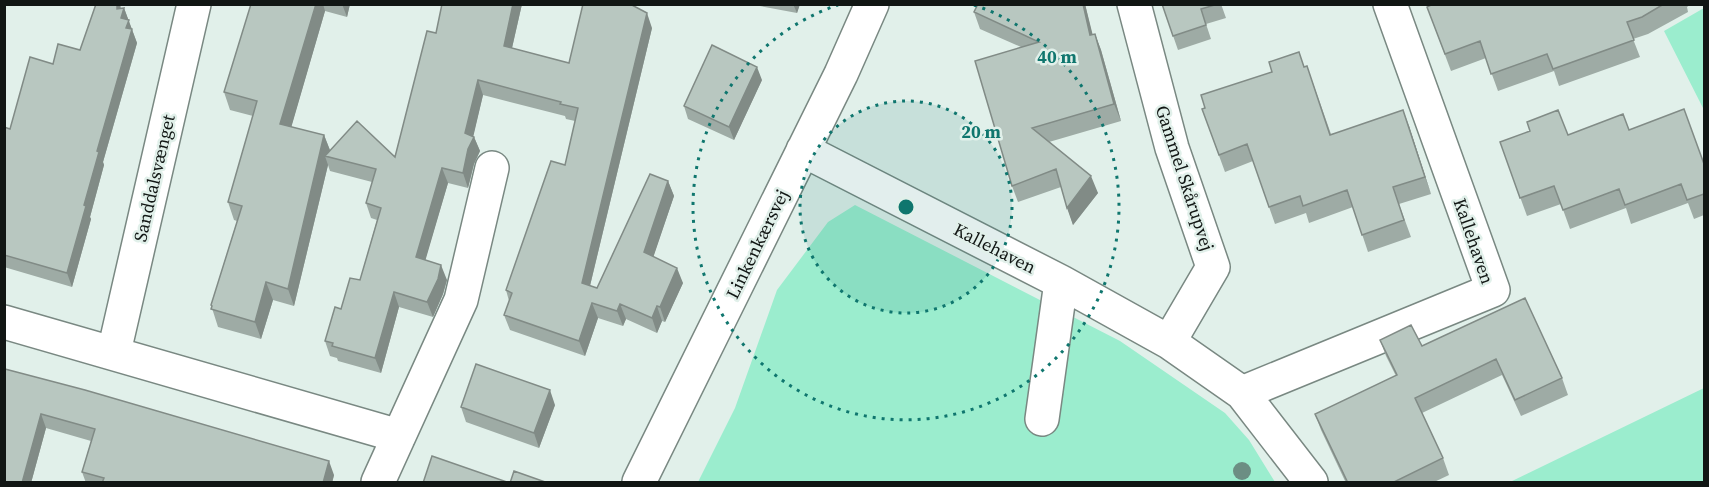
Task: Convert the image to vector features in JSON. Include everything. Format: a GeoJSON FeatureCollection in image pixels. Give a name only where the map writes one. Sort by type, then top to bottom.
{"type":"FeatureCollection","features":[{"type":"Feature","properties":{"kind":"street","name":"Sanddalsvænget"},"geometry":{"type":"LineString","coordinates":[[114,352],[194,4]]}},
{"type":"Feature","properties":{"kind":"street","name":"Linkenkærsvej"},"geometry":{"type":"LineString","coordinates":[[639,483],[841,74],[872,4]]}},
{"type":"Feature","properties":{"kind":"street","name":"Gammel Skårupvej"},"geometry":{"type":"LineString","coordinates":[[1134,4],[1172,148],[1214,267],[1169,342]]}},
{"type":"Feature","properties":{"kind":"street","name":"Kallehaven"},"geometry":{"type":"LineString","coordinates":[[1242,393],[1493,290],[1390,4]]}},
{"type":"Feature","properties":{"kind":"street","name":"Kallehaven"},"geometry":{"type":"LineString","coordinates":[[803,150],[1061,282],[1169,342],[1242,393],[1311,483]]}},
{"type":"Feature","properties":{"kind":"street"},"geometry":{"type":"LineString","coordinates":[[378,483],[461,300],[492,168]]}},
{"type":"Feature","properties":{"kind":"street"},"geometry":{"type":"LineString","coordinates":[[1042,419],[1061,282]]}},
{"type":"Feature","properties":{"kind":"street"},"geometry":{"type":"LineString","coordinates":[[4,322],[399,436]]}},
{"type":"Feature","properties":{"kind":"green space"},"geometry":{"type":"Polygon","coordinates":[[[1704,8],[1704,110],[1664,31],[1704,8]]]}},
{"type":"Feature","properties":{"kind":"green space"},"geometry":{"type":"Polygon","coordinates":[[[855,205],[1120,341],[1225,413],[1249,440],[1275,482],[698,482],[735,408],[777,290],[828,222],[855,205]]]}},
{"type":"Feature","properties":{"kind":"green space"},"geometry":{"type":"Polygon","coordinates":[[[1704,388],[1704,482],[1510,482],[1704,388]]]}},
{"type":"Feature","properties":{"kind":"building"},"geometry":{"type":"Polygon","coordinates":[[[96,4],[117,4],[117,9],[124,8],[121,18],[129,20],[126,28],[132,29],[97,151],[99,152],[84,205],[86,206],[67,273],[4,255],[4,127],[10,129],[30,57],[53,64],[58,44],[80,50],[96,4]]]}},
{"type":"Feature","properties":{"kind":"building"},"geometry":{"type":"Polygon","coordinates":[[[251,4],[316,4],[280,124],[324,135],[288,289],[266,282],[255,322],[211,309],[242,206],[228,202],[257,101],[224,92],[251,4]]]}},
{"type":"Feature","properties":{"kind":"building"},"geometry":{"type":"Polygon","coordinates":[[[442,4],[513,4],[504,46],[569,63],[583,4],[630,4],[647,13],[582,283],[597,288],[650,174],[668,181],[644,252],[677,268],[660,307],[657,306],[652,318],[620,304],[617,311],[592,303],[579,341],[504,315],[512,293],[506,290],[551,161],[565,165],[578,108],[478,80],[465,133],[474,137],[468,149],[463,173],[442,168],[416,257],[441,265],[438,279],[427,302],[394,292],[375,358],[332,346],[333,343],[325,341],[335,307],[341,309],[350,278],[360,280],[381,208],[366,203],[376,169],[325,156],[357,121],[395,157],[427,31],[436,33],[442,4]]]}},
{"type":"Feature","properties":{"kind":"building"},"geometry":{"type":"Polygon","coordinates":[[[978,4],[1083,4],[1090,35],[1095,34],[1114,104],[1032,128],[1091,176],[1067,208],[1056,169],[1012,186],[975,61],[1039,42],[974,12],[978,4]]]}},
{"type":"Feature","properties":{"kind":"building"},"geometry":{"type":"Polygon","coordinates":[[[1162,4],[1218,4],[1201,9],[1206,25],[1173,36],[1162,4]]]}},
{"type":"Feature","properties":{"kind":"building"},"geometry":{"type":"Polygon","coordinates":[[[1433,4],[1664,4],[1642,17],[1627,22],[1634,40],[1553,69],[1547,54],[1491,74],[1480,41],[1445,54],[1427,7],[1433,4]]]}},
{"type":"Feature","properties":{"kind":"building"},"geometry":{"type":"Polygon","coordinates":[[[712,45],[757,67],[729,127],[684,106],[712,45]]]}},
{"type":"Feature","properties":{"kind":"building"},"geometry":{"type":"Polygon","coordinates":[[[1299,52],[1304,67],[1307,66],[1330,135],[1403,110],[1425,177],[1393,187],[1404,220],[1362,235],[1347,190],[1303,206],[1300,196],[1269,207],[1247,144],[1219,155],[1202,109],[1205,108],[1201,95],[1272,72],[1269,62],[1299,52]]]}},
{"type":"Feature","properties":{"kind":"building"},"geometry":{"type":"Polygon","coordinates":[[[1684,109],[1704,164],[1704,194],[1687,200],[1681,184],[1625,205],[1619,189],[1563,210],[1554,186],[1520,198],[1500,142],[1530,131],[1527,122],[1558,110],[1568,135],[1623,114],[1629,130],[1684,109]]]}},
{"type":"Feature","properties":{"kind":"building"},"geometry":{"type":"Polygon","coordinates":[[[1525,298],[1562,378],[1515,400],[1496,359],[1415,398],[1443,458],[1392,483],[1348,483],[1315,414],[1397,375],[1380,340],[1411,325],[1422,346],[1525,298]]]}},
{"type":"Feature","properties":{"kind":"building"},"geometry":{"type":"Polygon","coordinates":[[[476,364],[550,390],[534,433],[461,407],[476,364]]]}},
{"type":"Feature","properties":{"kind":"building"},"geometry":{"type":"Polygon","coordinates":[[[5,369],[329,461],[323,483],[102,483],[104,478],[82,472],[95,429],[41,414],[22,483],[4,483],[5,369]]]}},
{"type":"Feature","properties":{"kind":"building"},"geometry":{"type":"Polygon","coordinates":[[[432,456],[507,482],[507,483],[423,483],[432,456]]]}},
{"type":"Feature","properties":{"kind":"building"},"geometry":{"type":"Polygon","coordinates":[[[514,471],[548,483],[510,483],[514,471]]]}}]}
